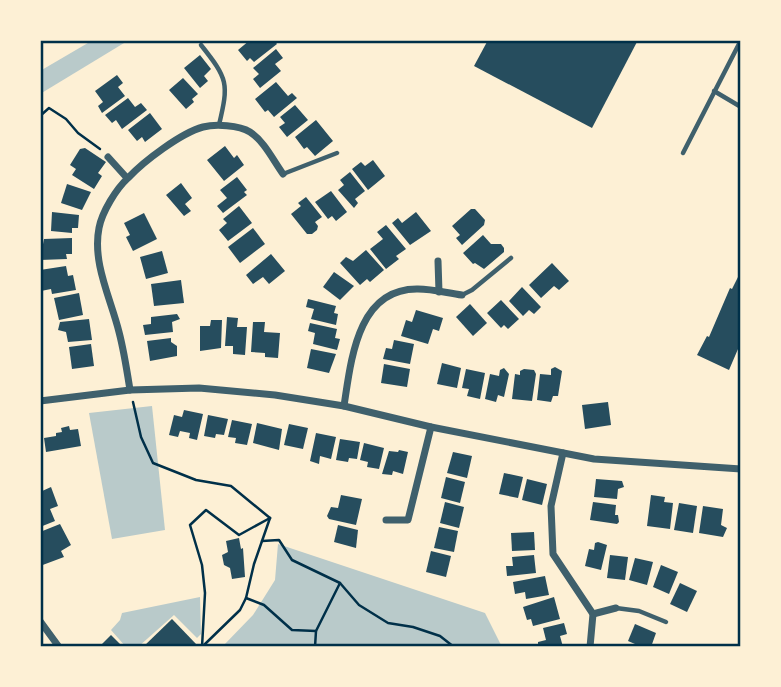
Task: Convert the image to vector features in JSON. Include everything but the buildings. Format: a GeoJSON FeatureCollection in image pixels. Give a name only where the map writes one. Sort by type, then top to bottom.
{"type":"FeatureCollection","features":[{"type":"Feature","properties":{"kind":"street"},"geometry":{"type":"LineString","coordinates":[[130,390],[120,333],[100,266],[98,245],[99,227],[113,197],[127,178],[188,133],[200,128],[219,126],[249,132],[262,144],[283,174]]}},
{"type":"Feature","properties":{"kind":"street"},"geometry":{"type":"LineString","coordinates":[[108,156],[127,178]]}},
{"type":"Feature","properties":{"kind":"street"},"geometry":{"type":"LineString","coordinates":[[438,261],[439,292]]}},
{"type":"Feature","properties":{"kind":"street"},"geometry":{"type":"LineString","coordinates":[[344,405],[350,363],[359,332],[367,316],[380,302],[395,294],[416,289],[462,295]]}},
{"type":"Feature","properties":{"kind":"street"},"geometry":{"type":"LineString","coordinates":[[40,401],[130,390],[199,388],[275,395],[344,405],[431,426],[594,459],[741,469]]}},
{"type":"Feature","properties":{"kind":"street"},"geometry":{"type":"LineString","coordinates":[[386,520],[408,520],[431,426]]}},
{"type":"Feature","properties":{"kind":"street"},"geometry":{"type":"LineString","coordinates":[[563,453],[551,506],[552,554],[593,614],[590,647]]}},
{"type":"Feature","properties":{"kind":"street"},"geometry":{"type":"LineString","coordinates":[[593,614],[615,608]]}},
{"type":"Feature","properties":{"kind":"street"},"geometry":{"type":"LineString","coordinates":[[40,621],[59,647]]}},
{"type":"Feature","properties":{"kind":"lane"},"geometry":{"type":"LineString","coordinates":[[683,153],[741,40]]}},
{"type":"Feature","properties":{"kind":"lane"},"geometry":{"type":"LineString","coordinates":[[201,45],[218,66],[225,81],[227,92],[219,126]]}},
{"type":"Feature","properties":{"kind":"lane"},"geometry":{"type":"LineString","coordinates":[[714,91],[741,107]]}},
{"type":"Feature","properties":{"kind":"lane"},"geometry":{"type":"LineString","coordinates":[[283,174],[337,153]]}},
{"type":"Feature","properties":{"kind":"lane"},"geometry":{"type":"LineString","coordinates":[[462,295],[511,258]]}},
{"type":"Feature","properties":{"kind":"lane"},"geometry":{"type":"LineString","coordinates":[[615,608],[639,611],[666,622]]}},
{"type":"Feature","properties":{"kind":"path"},"geometry":{"type":"LineString","coordinates":[[40,116],[49,108],[66,119],[78,133],[108,156]]}},
{"type":"Feature","properties":{"kind":"path"},"geometry":{"type":"LineString","coordinates":[[130,390],[142,437],[153,463],[195,480],[231,486],[270,518]]}},
{"type":"Feature","properties":{"kind":"path"},"geometry":{"type":"LineString","coordinates":[[203,646],[205,593],[202,565],[190,525],[206,510],[239,535],[270,518]]}},
{"type":"Feature","properties":{"kind":"path"},"geometry":{"type":"LineString","coordinates":[[203,646],[240,610],[270,518]]}},
{"type":"Feature","properties":{"kind":"path"},"geometry":{"type":"LineString","coordinates":[[262,541],[279,540],[292,560],[340,583],[359,605],[388,623],[414,627],[440,636],[454,647]]}},
{"type":"Feature","properties":{"kind":"path"},"geometry":{"type":"LineString","coordinates":[[315,647],[316,631],[340,583]]}},
{"type":"Feature","properties":{"kind":"path"},"geometry":{"type":"LineString","coordinates":[[246,598],[264,605],[292,630],[316,631]]}},
{"type":"Feature","properties":{"kind":"shaded area"},"geometry":{"type":"Polygon","coordinates":[[[93,40],[129,40],[40,94],[40,71],[93,40]]]}},
{"type":"Feature","properties":{"kind":"shaded area"},"geometry":{"type":"Polygon","coordinates":[[[152,406],[165,530],[112,539],[89,413],[152,406]]]}},
{"type":"Feature","properties":{"kind":"shaded area"},"geometry":{"type":"Polygon","coordinates":[[[278,544],[485,613],[502,647],[222,647],[253,615],[275,580],[278,544]]]}},
{"type":"Feature","properties":{"kind":"shaded area"},"geometry":{"type":"Polygon","coordinates":[[[200,597],[201,634],[197,638],[174,615],[138,647],[126,647],[111,630],[120,620],[122,613],[200,597]]]}}]}
